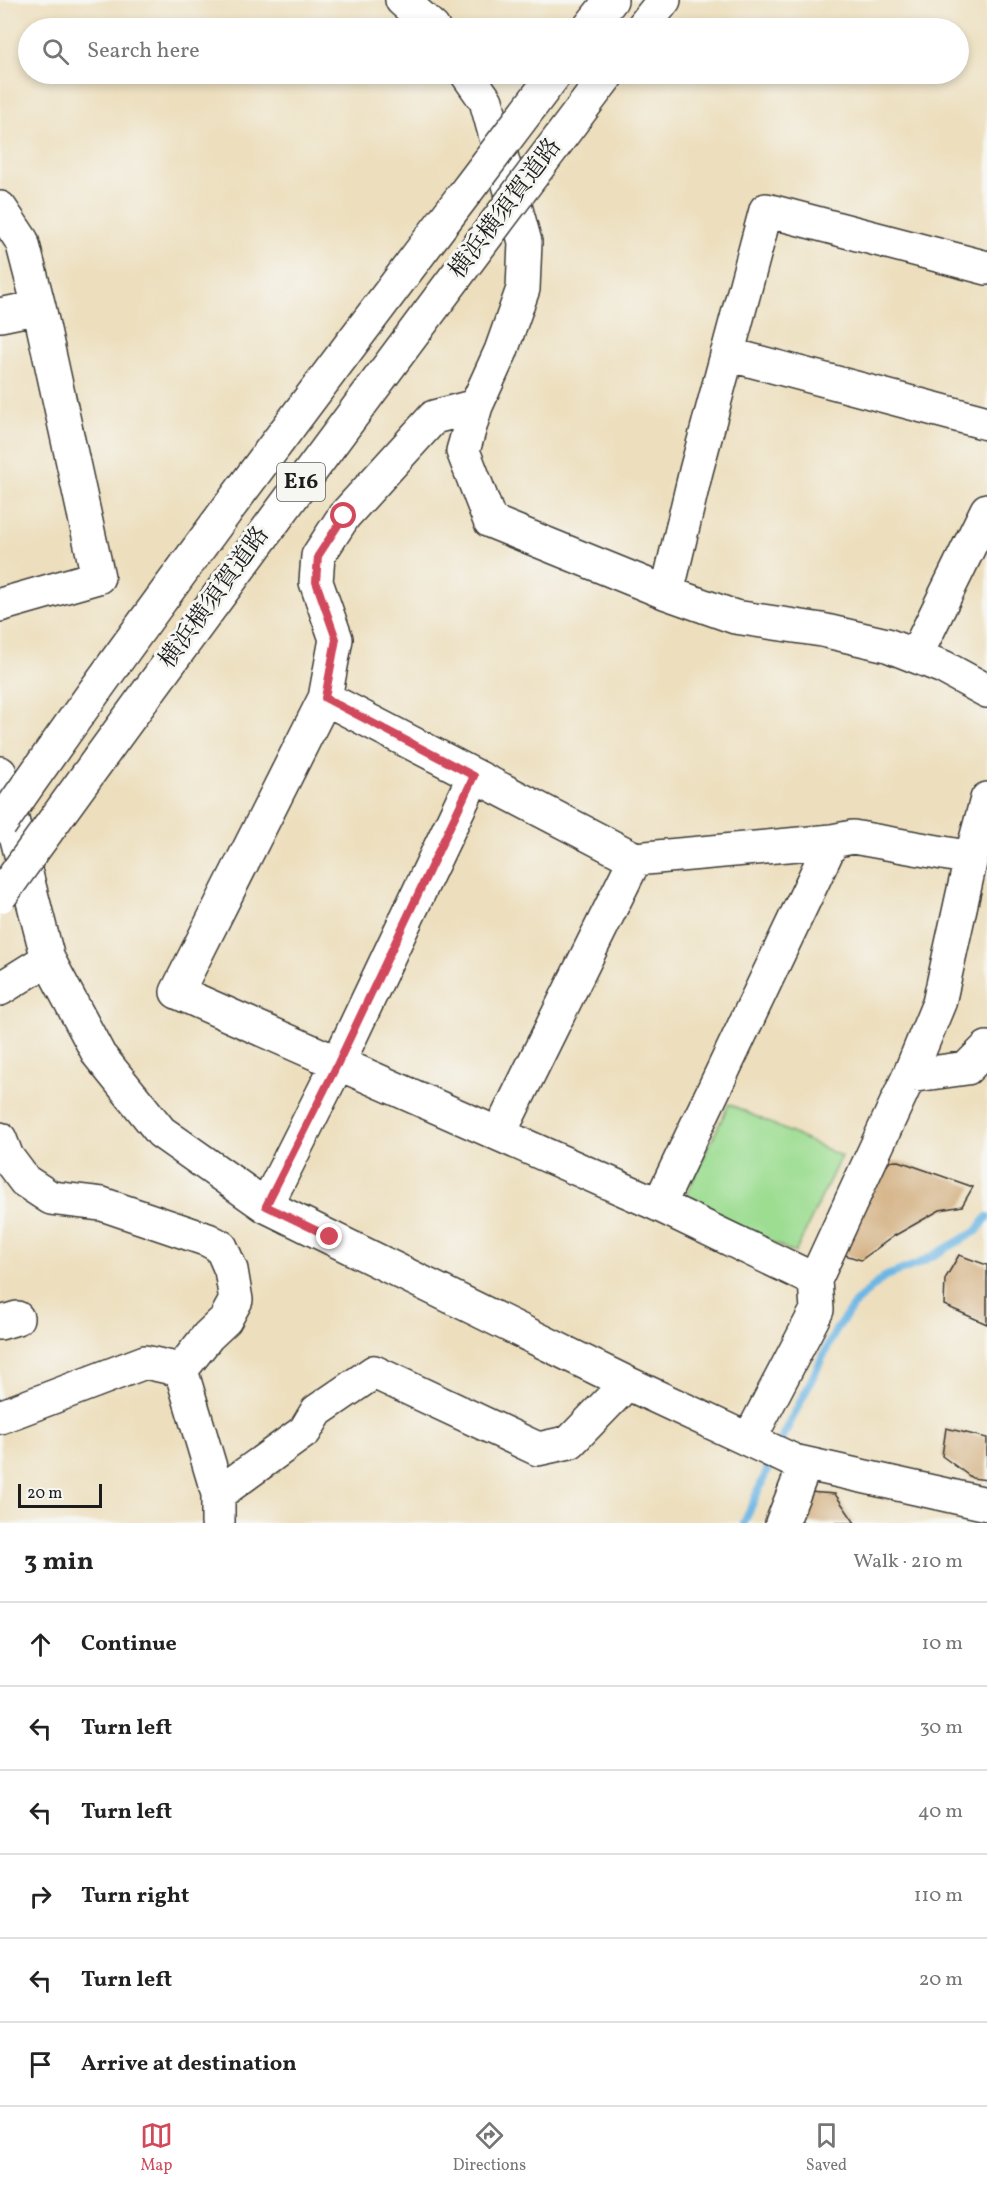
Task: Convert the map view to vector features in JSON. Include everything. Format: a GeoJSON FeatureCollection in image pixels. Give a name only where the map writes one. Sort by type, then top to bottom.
{"type":"FeatureCollection","features":[{"type":"Feature","properties":{"kind":"main road"},"geometry":{"type":"LineString","coordinates":[[402,0],[422,18]]}},
{"type":"Feature","properties":{"kind":"main road"},"geometry":{"type":"LineString","coordinates":[[597,18],[611,0]]}},
{"type":"Feature","properties":{"kind":"main road"},"geometry":{"type":"LineString","coordinates":[[650,18],[664,0]]}},
{"type":"Feature","properties":{"kind":"main road"},"geometry":{"type":"LineString","coordinates":[[474,84],[486,101],[525,242],[523,289],[501,351],[476,406],[463,451],[490,520],[667,593],[735,617],[822,630],[886,645],[916,655],[987,690]]}},
{"type":"Feature","properties":{"kind":"main road","name":"横浜横須賀道路"},"geometry":{"type":"LineString","coordinates":[[0,825],[131,641],[284,433],[547,84]]}},
{"type":"Feature","properties":{"kind":"main road","name":"横浜横須賀道路"},"geometry":{"type":"LineString","coordinates":[[0,896],[164,667],[333,438],[600,84]]}},
{"type":"Feature","properties":{"kind":"main road"},"geometry":{"type":"LineString","coordinates":[[0,208],[22,242],[39,307],[98,577],[0,605]]}},
{"type":"Feature","properties":{"kind":"main road"},"geometry":{"type":"LineString","coordinates":[[667,593],[696,471],[766,210],[987,268]]}},
{"type":"Feature","properties":{"kind":"main road"},"geometry":{"type":"LineString","coordinates":[[0,315],[39,307]]}},
{"type":"Feature","properties":{"kind":"main road"},"geometry":{"type":"LineString","coordinates":[[728,354],[987,423]]}},
{"type":"Feature","properties":{"kind":"main road"},"geometry":{"type":"LineString","coordinates":[[476,406],[434,417],[344,516],[318,556],[316,582],[336,639],[325,698],[177,992],[659,1205],[815,1280]]}},
{"type":"Feature","properties":{"kind":"main road"},"geometry":{"type":"LineString","coordinates":[[916,655],[987,510]]}},
{"type":"Feature","properties":{"kind":"main road"},"geometry":{"type":"LineString","coordinates":[[325,698],[635,860],[853,837],[971,858]]}},
{"type":"Feature","properties":{"kind":"main road"},"geometry":{"type":"LineString","coordinates":[[0,773],[48,959],[99,1055],[161,1132],[266,1206],[627,1383],[755,1443],[800,1463],[987,1504]]}},
{"type":"Feature","properties":{"kind":"main road"},"geometry":{"type":"LineString","coordinates":[[266,1206],[338,1063],[474,776]]}},
{"type":"Feature","properties":{"kind":"main road"},"geometry":{"type":"LineString","coordinates":[[755,1443],[817,1310],[815,1280],[909,1076],[939,1003],[971,858],[987,799]]}},
{"type":"Feature","properties":{"kind":"main road"},"geometry":{"type":"LineString","coordinates":[[659,1205],[832,841]]}},
{"type":"Feature","properties":{"kind":"main road"},"geometry":{"type":"LineString","coordinates":[[499,1134],[635,860]]}},
{"type":"Feature","properties":{"kind":"main road"},"geometry":{"type":"LineString","coordinates":[[0,989],[48,959]]}},
{"type":"Feature","properties":{"kind":"main road"},"geometry":{"type":"LineString","coordinates":[[909,1076],[967,1068],[987,1048]]}},
{"type":"Feature","properties":{"kind":"main road"},"geometry":{"type":"LineString","coordinates":[[0,1139],[7,1157],[25,1181],[51,1198],[102,1204],[208,1240],[221,1247],[231,1270],[236,1300],[225,1320],[208,1335],[181,1370]]}},
{"type":"Feature","properties":{"kind":"main road"},"geometry":{"type":"LineString","coordinates":[[0,1417],[145,1362],[181,1370]]}},
{"type":"Feature","properties":{"kind":"main road"},"geometry":{"type":"LineString","coordinates":[[181,1370],[218,1508],[305,1431],[317,1411],[374,1372],[538,1449],[570,1442],[627,1383]]}},
{"type":"Feature","properties":{"kind":"main road"},"geometry":{"type":"LineString","coordinates":[[782,1523],[800,1463]]}},
{"type":"Feature","properties":{"kind":"green space"},"geometry":{"type":"Polygon","coordinates":[[[729,1104],[841,1156],[795,1253],[683,1201],[729,1104]]]}},
{"type":"Feature","properties":{"kind":"building"},"geometry":{"type":"Polygon","coordinates":[[[899,1161],[973,1187],[962,1206],[940,1210],[894,1236],[861,1260],[842,1254],[878,1162],[899,1161]]]}},
{"type":"Feature","properties":{"kind":"building"},"geometry":{"type":"Polygon","coordinates":[[[959,1255],[987,1265],[987,1324],[944,1305],[945,1279],[959,1255]]]}},
{"type":"Feature","properties":{"kind":"building"},"geometry":{"type":"Polygon","coordinates":[[[946,1428],[987,1438],[987,1480],[972,1478],[942,1456],[946,1428]]]}},
{"type":"Feature","properties":{"kind":"building"},"geometry":{"type":"Polygon","coordinates":[[[808,1492],[835,1494],[855,1523],[800,1523],[808,1492]]]}},
{"type":"Feature","properties":{"kind":"waterway"},"geometry":{"type":"LineString","coordinates":[[778,1447],[836,1330],[856,1302],[884,1277],[920,1263],[977,1231],[987,1217]]}},
{"type":"Feature","properties":{"kind":"waterway"},"geometry":{"type":"LineString","coordinates":[[744,1523],[772,1459]]}},
{"type":"Feature","properties":{"kind":"route"},"geometry":{"type":"LineString","coordinates":[[330,1237],[266,1206],[338,1063],[474,776],[325,698],[336,639],[316,582],[318,556],[344,516]]}}]}
